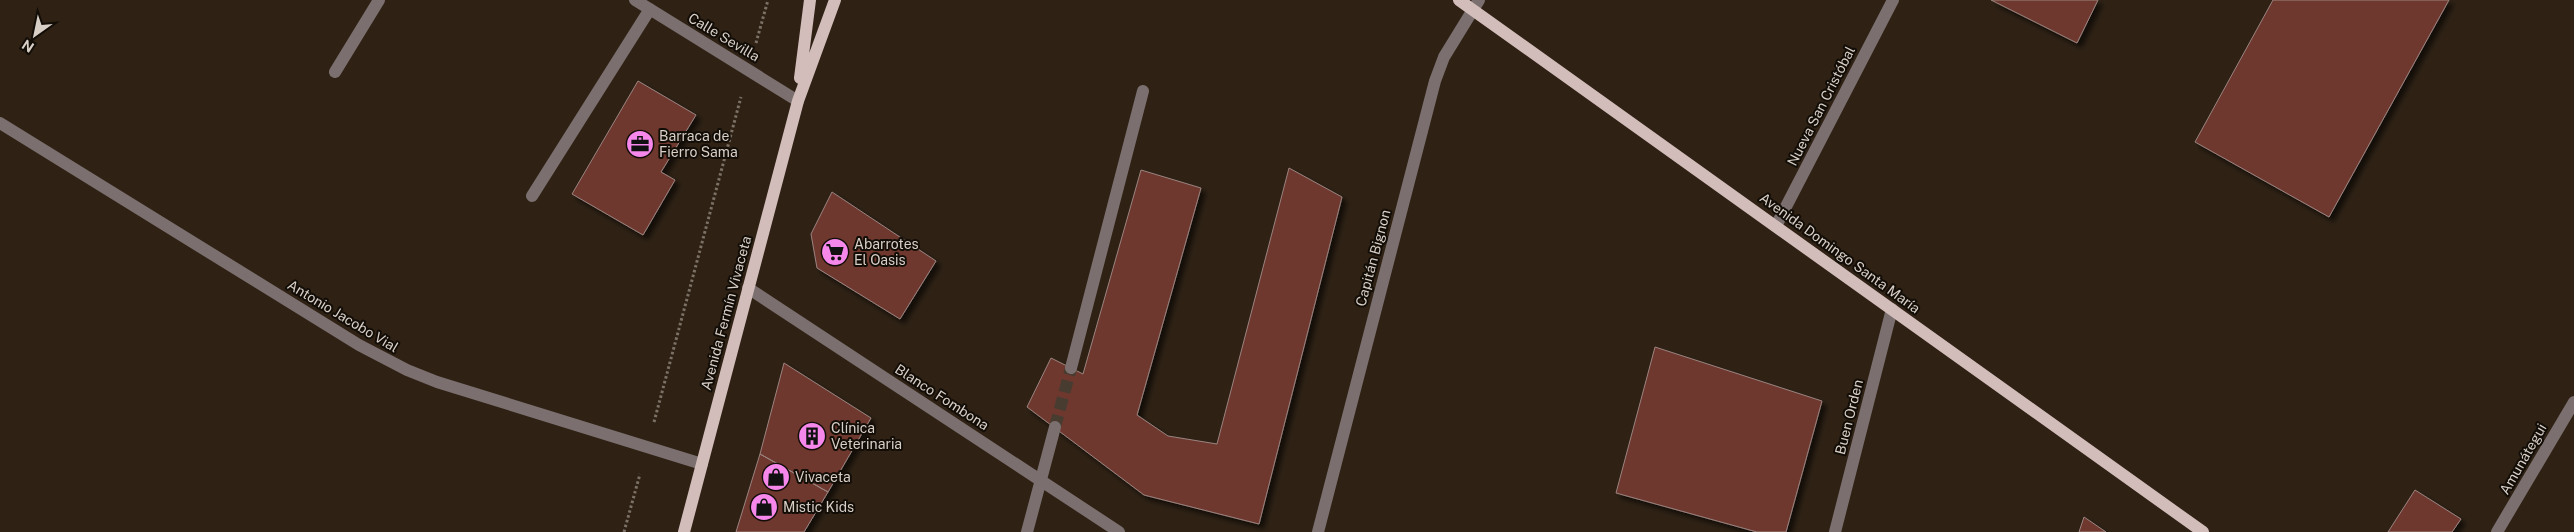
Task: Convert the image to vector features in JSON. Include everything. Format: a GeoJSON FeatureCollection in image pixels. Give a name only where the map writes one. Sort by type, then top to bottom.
{"type":"FeatureCollection","features":[{"type":"Feature","properties":{"kind":"main road","name":"Avenida Fermín Vivaceta"},"geometry":{"type":"LineString","coordinates":[[798,100],[810,0]]}},
{"type":"Feature","properties":{"kind":"main road","name":"Avenida Fermín Vivaceta"},"geometry":{"type":"LineString","coordinates":[[684,532],[798,100],[835,0]]}},
{"type":"Feature","properties":{"kind":"main road","name":"Avenida Domingo Santa María"},"geometry":{"type":"LineString","coordinates":[[1459,0],[1476,5],[1776,226],[2204,532]]}},
{"type":"Feature","properties":{"kind":"street"},"geometry":{"type":"LineString","coordinates":[[335,72],[380,0]]}},
{"type":"Feature","properties":{"kind":"street","name":"Calle Sevilla"},"geometry":{"type":"LineString","coordinates":[[635,0],[798,100]]}},
{"type":"Feature","properties":{"kind":"street","name":"Nueva San Cristóbal"},"geometry":{"type":"LineString","coordinates":[[1776,226],[1893,0]]}},
{"type":"Feature","properties":{"kind":"street","name":"Capitán Bignon"},"geometry":{"type":"LineString","coordinates":[[1318,532],[1435,81],[1444,57],[1476,5]]}},
{"type":"Feature","properties":{"kind":"street"},"geometry":{"type":"LineString","coordinates":[[532,196],[650,9]]}},
{"type":"Feature","properties":{"kind":"street"},"geometry":{"type":"LineString","coordinates":[[1070,368],[1143,91]]}},
{"type":"Feature","properties":{"kind":"street","name":"Antonio Jacobo Vial"},"geometry":{"type":"LineString","coordinates":[[0,123],[382,358],[437,382],[702,464]]}},
{"type":"Feature","properties":{"kind":"street","name":"Blanco Fombona"},"geometry":{"type":"LineString","coordinates":[[748,288],[1119,532]]}},
{"type":"Feature","properties":{"kind":"street","name":"Buen Orden"},"geometry":{"type":"LineString","coordinates":[[1835,532],[1892,309]]}},
{"type":"Feature","properties":{"kind":"street","name":"Amunátegui"},"geometry":{"type":"LineString","coordinates":[[2497,532],[2574,402]]}},
{"type":"Feature","properties":{"kind":"street"},"geometry":{"type":"LineString","coordinates":[[1027,532],[1055,427]]}},
{"type":"Feature","properties":{"kind":"path"},"geometry":{"type":"LineString","coordinates":[[624,532],[768,0]]}},
{"type":"Feature","properties":{"kind":"building"},"geometry":{"type":"Polygon","coordinates":[[[1991,0],[2098,0],[2077,43],[1991,0]]]}},
{"type":"Feature","properties":{"kind":"building"},"geometry":{"type":"Polygon","coordinates":[[[2273,0],[2449,0],[2329,217],[2195,142],[2273,0]]]}},
{"type":"Feature","properties":{"kind":"building","name":"Barraca de Fierro Sama"},"geometry":{"type":"Polygon","coordinates":[[[638,81],[696,115],[661,172],[675,180],[643,235],[572,194],[638,81]]]}},
{"type":"Feature","properties":{"kind":"building"},"geometry":{"type":"Polygon","coordinates":[[[1289,168],[1342,197],[1259,524],[1144,495],[1027,407],[1051,358],[1083,374],[1141,170],[1201,188],[1137,415],[1168,436],[1217,444],[1289,168]]]}},
{"type":"Feature","properties":{"kind":"building"},"geometry":{"type":"Polygon","coordinates":[[[832,192],[936,261],[900,319],[817,268],[811,234],[832,192]]]}},
{"type":"Feature","properties":{"kind":"building"},"geometry":{"type":"Polygon","coordinates":[[[1655,347],[1822,401],[1786,532],[1757,532],[1616,493],[1655,347]]]}},
{"type":"Feature","properties":{"kind":"building","name":"Clínica Veterinaria"},"geometry":{"type":"Polygon","coordinates":[[[784,363],[871,418],[828,492],[760,454],[784,363]]]}},
{"type":"Feature","properties":{"kind":"building"},"geometry":{"type":"Polygon","coordinates":[[[760,454],[828,492],[804,532],[736,532],[760,454]]]}},
{"type":"Feature","properties":{"kind":"building"},"geometry":{"type":"Polygon","coordinates":[[[2415,490],[2461,519],[2452,532],[2388,532],[2415,490]]]}},
{"type":"Feature","properties":{"kind":"building"},"geometry":{"type":"Polygon","coordinates":[[[2084,517],[2106,532],[2079,532],[2084,517]]]}},
{"type":"Feature","properties":{"kind":"tunnel"},"geometry":{"type":"LineString","coordinates":[[1055,427],[1071,368]]}},
{"type":"Feature","properties":{"kind":"place","name":"Barraca de Fierro Sama"},"geometry":{"type":"Point","coordinates":[640,144]}},
{"type":"Feature","properties":{"kind":"place","name":"Abarrotes El Oasis"},"geometry":{"type":"Point","coordinates":[835,252]}},
{"type":"Feature","properties":{"kind":"place","name":"Clínica Veterinaria"},"geometry":{"type":"Point","coordinates":[812,436]}},
{"type":"Feature","properties":{"kind":"place","name":"Vivaceta"},"geometry":{"type":"Point","coordinates":[776,477]}},
{"type":"Feature","properties":{"kind":"place","name":"Mistic Kids"},"geometry":{"type":"Point","coordinates":[764,507]}}]}
